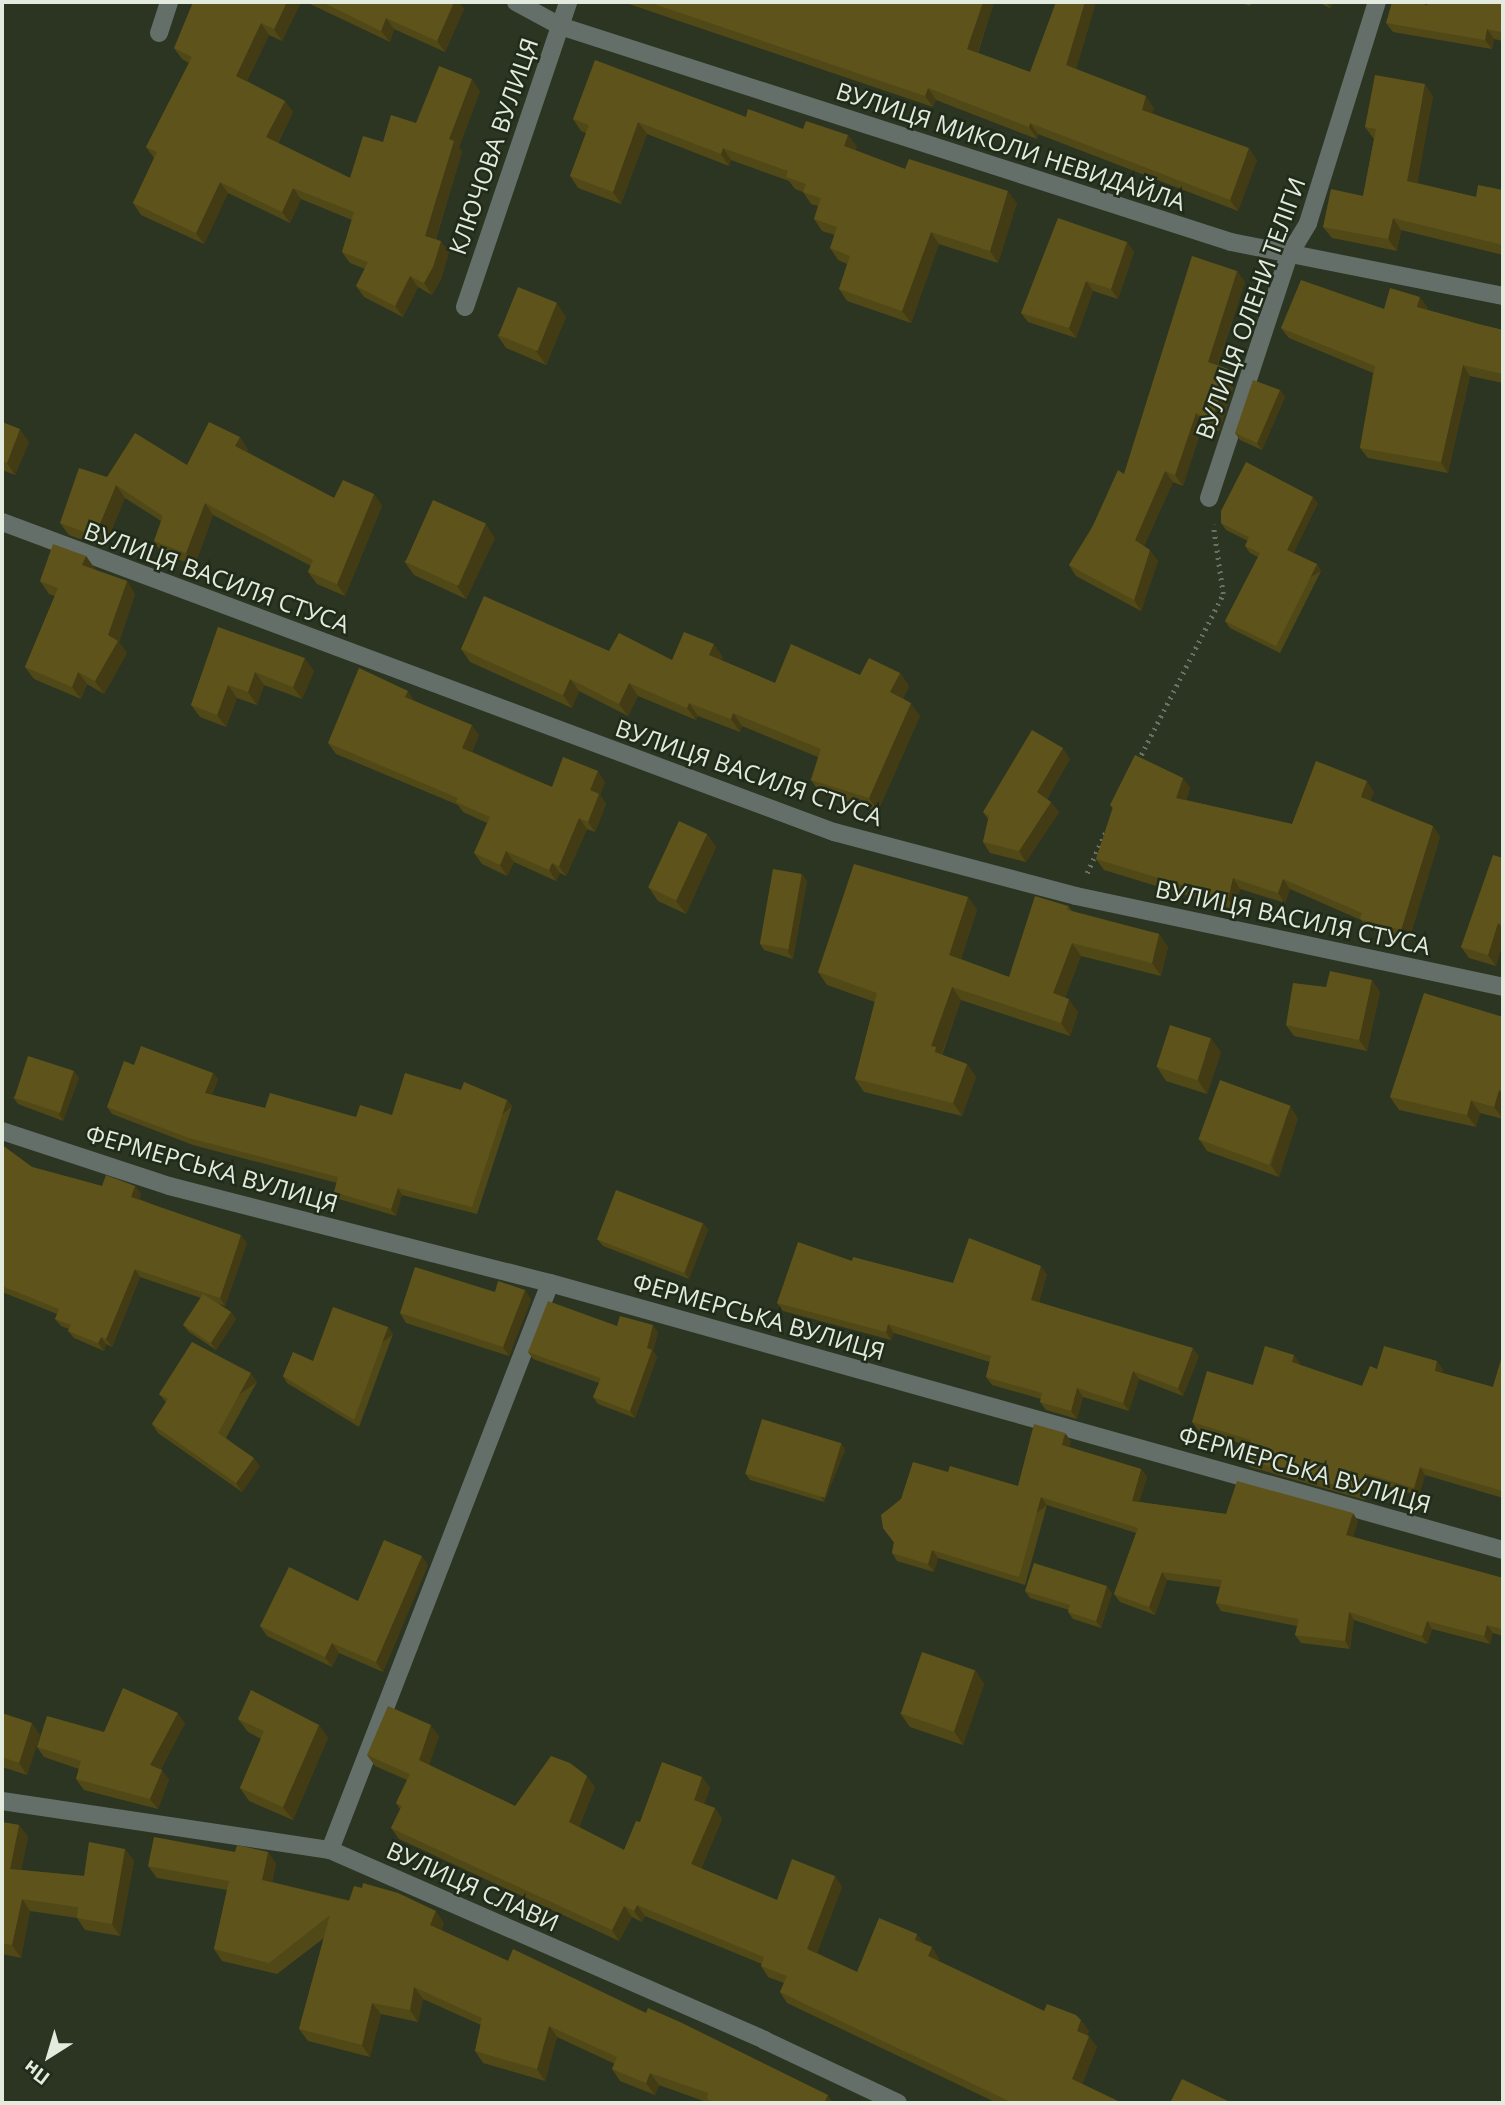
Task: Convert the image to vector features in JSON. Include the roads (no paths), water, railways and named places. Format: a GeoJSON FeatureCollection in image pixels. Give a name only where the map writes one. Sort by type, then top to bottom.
{"type":"FeatureCollection","features":[{"type":"Feature","properties":{"kind":"street"},"geometry":{"type":"LineString","coordinates":[[159,33],[169,2]]}},
{"type":"Feature","properties":{"kind":"street","name":"ВУЛИЦЯ МИКОЛИ НЕВИДАЙЛА"},"geometry":{"type":"LineString","coordinates":[[516,2],[560,26],[1231,242],[1503,296]]}},
{"type":"Feature","properties":{"kind":"street","name":"КЛЮЧОВА ВУЛИЦЯ"},"geometry":{"type":"LineString","coordinates":[[465,307],[568,2]]}},
{"type":"Feature","properties":{"kind":"street","name":"ВУЛИЦЯ ОЛЕНИ ТЕЛІГИ"},"geometry":{"type":"LineString","coordinates":[[1209,498],[1289,255],[1308,223],[1377,2]]}},
{"type":"Feature","properties":{"kind":"street","name":"ВУЛИЦЯ ВАСИЛЯ СТУСА"},"geometry":{"type":"LineString","coordinates":[[2,522],[834,832],[1076,896],[1503,987]]}},
{"type":"Feature","properties":{"kind":"street","name":"ФЕРМЕРСЬКА ВУЛИЦЯ"},"geometry":{"type":"LineString","coordinates":[[2,1132],[169,1186],[550,1283],[1503,1550]]}},
{"type":"Feature","properties":{"kind":"street"},"geometry":{"type":"LineString","coordinates":[[330,1850],[550,1283]]}},
{"type":"Feature","properties":{"kind":"street","name":"ВУЛИЦЯ СЛАВИ"},"geometry":{"type":"LineString","coordinates":[[2,1801],[330,1850],[764,2040],[898,2103]]}}]}
